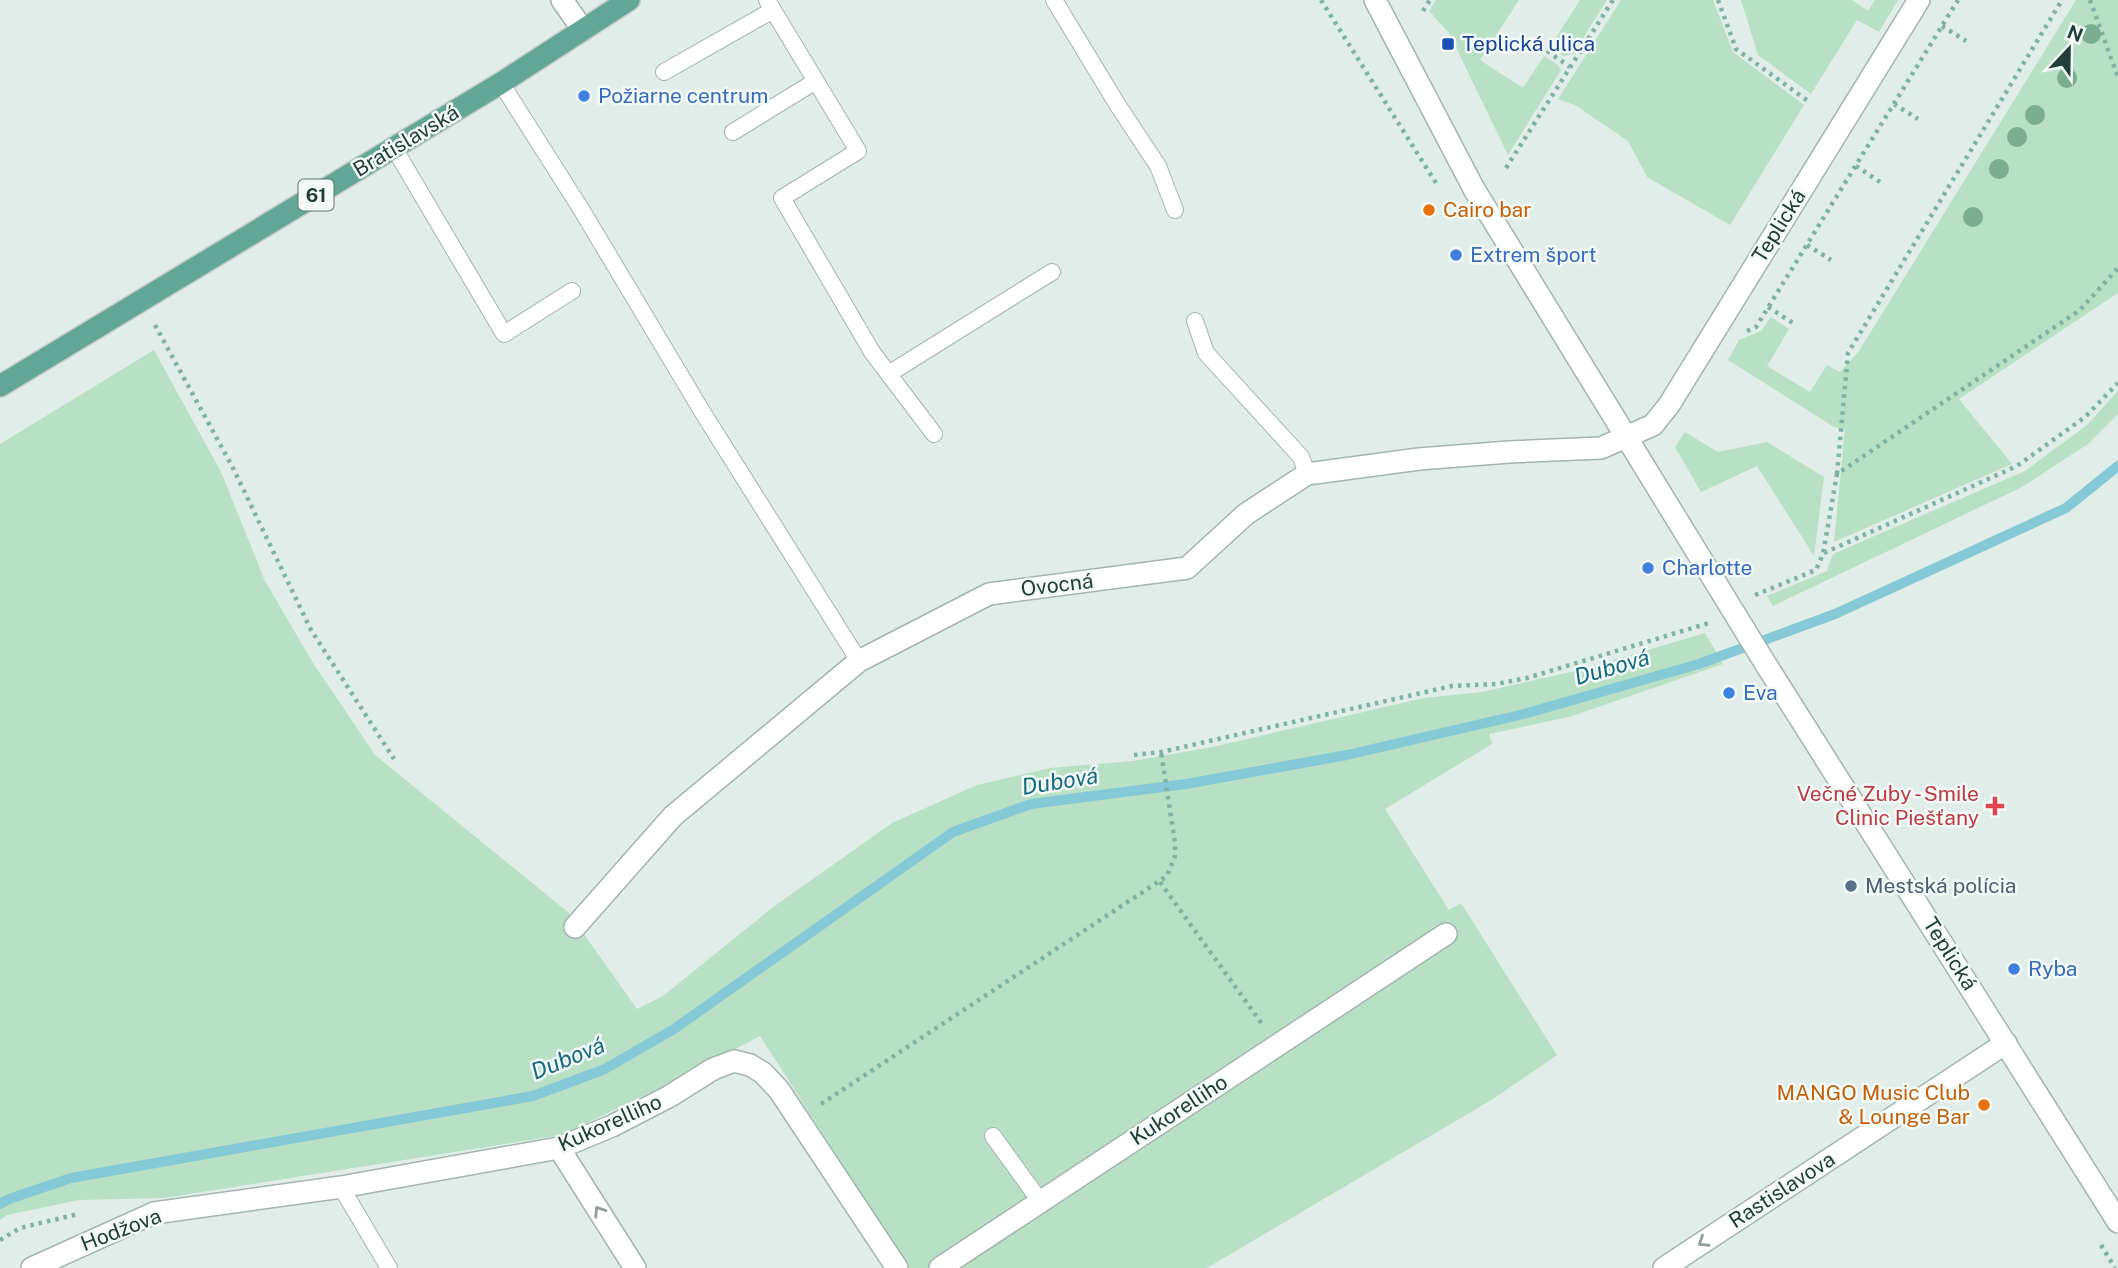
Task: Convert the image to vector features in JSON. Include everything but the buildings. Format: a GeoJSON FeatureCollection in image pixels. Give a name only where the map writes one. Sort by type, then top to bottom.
{"type":"FeatureCollection","features":[{"type":"Feature","properties":{"kind":"main road","name":"Bratislavská"},"geometry":{"type":"LineString","coordinates":[[0,386],[501,83],[629,0]]}},
{"type":"Feature","properties":{"kind":"street"},"geometry":{"type":"LineString","coordinates":[[562,0],[583,30]]}},
{"type":"Feature","properties":{"kind":"street","name":"Teplická"},"geometry":{"type":"LineString","coordinates":[[1375,0],[1474,189],[1765,663],[2118,1222]]}},
{"type":"Feature","properties":{"kind":"street","name":"Teplická"},"geometry":{"type":"LineString","coordinates":[[1625,437],[1653,425],[1669,405],[1919,0]]}},
{"type":"Feature","properties":{"kind":"street","name":"Ovocná"},"geometry":{"type":"LineString","coordinates":[[575,927],[673,816],[859,662],[989,594],[1187,568],[1246,513],[1307,474],[1419,459],[1601,448],[1625,437]]}},
{"type":"Feature","properties":{"kind":"street","name":"Kukorelliho"},"geometry":{"type":"LineString","coordinates":[[940,1268],[1446,934]]}},
{"type":"Feature","properties":{"kind":"street","name":"Rastislavova"},"geometry":{"type":"LineString","coordinates":[[1664,1268],[2006,1043]]}},
{"type":"Feature","properties":{"kind":"street","name":"Kukorelliho"},"geometry":{"type":"LineString","coordinates":[[214,1205],[341,1187],[559,1148],[612,1126],[670,1096],[713,1069],[734,1061],[750,1065],[763,1073],[779,1090],[897,1268]]}},
{"type":"Feature","properties":{"kind":"street"},"geometry":{"type":"LineString","coordinates":[[559,1148],[635,1268]]}},
{"type":"Feature","properties":{"kind":"street","name":"Hodžova"},"geometry":{"type":"LineString","coordinates":[[32,1268],[154,1213],[214,1205]]}},
{"type":"Feature","properties":{"kind":"lane"},"geometry":{"type":"LineString","coordinates":[[1054,0],[1158,166],[1175,210]]}},
{"type":"Feature","properties":{"kind":"lane"},"geometry":{"type":"LineString","coordinates":[[664,72],[770,5],[858,150],[782,198],[872,352],[934,434]]}},
{"type":"Feature","properties":{"kind":"lane"},"geometry":{"type":"LineString","coordinates":[[733,131],[817,81]]}},
{"type":"Feature","properties":{"kind":"lane"},"geometry":{"type":"LineString","coordinates":[[501,83],[582,209],[704,413],[859,662]]}},
{"type":"Feature","properties":{"kind":"lane"},"geometry":{"type":"LineString","coordinates":[[394,148],[505,334],[572,291]]}},
{"type":"Feature","properties":{"kind":"lane"},"geometry":{"type":"LineString","coordinates":[[890,373],[1052,272]]}},
{"type":"Feature","properties":{"kind":"lane"},"geometry":{"type":"LineString","coordinates":[[1195,321],[1206,353],[1301,457],[1307,474]]}},
{"type":"Feature","properties":{"kind":"lane"},"geometry":{"type":"LineString","coordinates":[[993,1136],[1040,1202]]}},
{"type":"Feature","properties":{"kind":"lane"},"geometry":{"type":"LineString","coordinates":[[341,1187],[389,1268]]}},
{"type":"Feature","properties":{"kind":"path"},"geometry":{"type":"LineString","coordinates":[[1423,12],[1430,0]]}},
{"type":"Feature","properties":{"kind":"path"},"geometry":{"type":"LineString","coordinates":[[1506,168],[1613,0]]}},
{"type":"Feature","properties":{"kind":"path"},"geometry":{"type":"LineString","coordinates":[[1718,0],[1736,49],[1808,101]]}},
{"type":"Feature","properties":{"kind":"path"},"geometry":{"type":"LineString","coordinates":[[1133,755],[1161,752],[1452,686],[1496,684],[1527,678],[1709,623],[1754,596],[1816,570],[1823,554],[1837,474],[1848,353],[2062,0]]}},
{"type":"Feature","properties":{"kind":"path"},"geometry":{"type":"LineString","coordinates":[[2090,0],[2118,78]]}},
{"type":"Feature","properties":{"kind":"path"},"geometry":{"type":"LineString","coordinates":[[1942,26],[1966,41]]}},
{"type":"Feature","properties":{"kind":"path"},"geometry":{"type":"LineString","coordinates":[[1547,51],[1570,67]]}},
{"type":"Feature","properties":{"kind":"path"},"geometry":{"type":"LineString","coordinates":[[1894,104],[1918,119]]}},
{"type":"Feature","properties":{"kind":"path"},"geometry":{"type":"LineString","coordinates":[[1856,166],[1880,181]]}},
{"type":"Feature","properties":{"kind":"path"},"geometry":{"type":"LineString","coordinates":[[1807,245],[1831,260]]}},
{"type":"Feature","properties":{"kind":"path"},"geometry":{"type":"LineString","coordinates":[[1837,474],[2080,310],[2118,268]]}},
{"type":"Feature","properties":{"kind":"path"},"geometry":{"type":"LineString","coordinates":[[143,300],[233,468],[311,630],[394,759]]}},
{"type":"Feature","properties":{"kind":"path"},"geometry":{"type":"LineString","coordinates":[[1768,307],[1793,323]]}},
{"type":"Feature","properties":{"kind":"path"},"geometry":{"type":"LineString","coordinates":[[1823,554],[2017,466],[2085,418],[2118,383]]}},
{"type":"Feature","properties":{"kind":"path"},"geometry":{"type":"LineString","coordinates":[[797,1120],[1160,882],[1172,867],[1175,843],[1161,752]]}},
{"type":"Feature","properties":{"kind":"path"},"geometry":{"type":"LineString","coordinates":[[1160,882],[1277,1045]]}},
{"type":"Feature","properties":{"kind":"green space"},"geometry":{"type":"Polygon","coordinates":[[[1436,0],[1519,0],[1480,60],[1523,88],[1544,56],[1561,70],[1508,155],[1449,33],[1429,11],[1436,0]]]}},
{"type":"Feature","properties":{"kind":"green space"},"geometry":{"type":"Polygon","coordinates":[[[1580,0],[1607,0],[1573,54],[1564,56],[1550,47],[1580,0]]]}},
{"type":"Feature","properties":{"kind":"green space"},"geometry":{"type":"Polygon","coordinates":[[[1621,0],[1713,0],[1733,52],[1804,105],[1730,225],[1647,177],[1628,141],[1575,105],[1558,99],[1621,0]]]}},
{"type":"Feature","properties":{"kind":"green space"},"geometry":{"type":"Polygon","coordinates":[[[1741,0],[1852,0],[1868,11],[1875,0],[1898,0],[1879,32],[1857,20],[1811,94],[1758,55],[1741,0]]]}},
{"type":"Feature","properties":{"kind":"green space"},"geometry":{"type":"Polygon","coordinates":[[[2076,0],[2118,0],[2118,293],[1959,399],[2012,464],[1834,542],[1845,429],[1834,427],[1728,360],[1739,340],[1761,331],[1771,317],[1789,329],[1767,366],[1810,392],[1827,365],[1840,372],[1859,351],[2076,0]]]}},
{"type":"Feature","properties":{"kind":"green space"},"geometry":{"type":"Polygon","coordinates":[[[154,350],[221,472],[265,581],[313,663],[375,755],[569,913],[637,1009],[663,996],[772,908],[892,823],[977,785],[1050,768],[1133,761],[1212,747],[1424,698],[1482,692],[1580,670],[1705,633],[1723,664],[1569,717],[1489,734],[1492,744],[1385,809],[1449,910],[1461,903],[1557,1055],[1493,1099],[1207,1268],[909,1268],[760,1036],[562,1135],[164,1198],[79,1200],[7,1215],[0,1220],[0,444],[154,350]]]}},
{"type":"Feature","properties":{"kind":"green space"},"geometry":{"type":"Polygon","coordinates":[[[2118,391],[2118,414],[2088,444],[2022,487],[1773,606],[1767,596],[1827,571],[1833,554],[2025,471],[2087,425],[2118,391]]]}},
{"type":"Feature","properties":{"kind":"green space"},"geometry":{"type":"Polygon","coordinates":[[[1685,432],[1718,452],[1767,442],[1824,477],[1814,556],[1757,466],[1701,492],[1675,447],[1685,432]]]}},
{"type":"Feature","properties":{"kind":"waterway","name":"Dubová"},"geometry":{"type":"LineString","coordinates":[[0,1204],[71,1178],[533,1096],[605,1069],[674,1029],[953,832],[1031,804],[1186,784],[1347,755],[1524,714],[1699,664],[1835,614],[2066,508],[2118,466]]}},
{"type":"Feature","properties":{"kind":"place","name":"Teplická ulica"},"geometry":{"type":"Point","coordinates":[1448,44]}},
{"type":"Feature","properties":{"kind":"place","name":"Požiarne centrum"},"geometry":{"type":"Point","coordinates":[584,96]}},
{"type":"Feature","properties":{"kind":"place","name":"Cairo bar"},"geometry":{"type":"Point","coordinates":[1429,210]}},
{"type":"Feature","properties":{"kind":"place","name":"Extrem šport"},"geometry":{"type":"Point","coordinates":[1456,255]}},
{"type":"Feature","properties":{"kind":"place","name":"Charlotte"},"geometry":{"type":"Point","coordinates":[1648,568]}},
{"type":"Feature","properties":{"kind":"place","name":"Eva"},"geometry":{"type":"Point","coordinates":[1729,693]}},
{"type":"Feature","properties":{"kind":"place","name":"Večné Zuby - Smile Clinic Piešťany"},"geometry":{"type":"Point","coordinates":[1995,806]}},
{"type":"Feature","properties":{"kind":"place","name":"Mestská polícia"},"geometry":{"type":"Point","coordinates":[1851,886]}},
{"type":"Feature","properties":{"kind":"place","name":"Ryba"},"geometry":{"type":"Point","coordinates":[2014,969]}},
{"type":"Feature","properties":{"kind":"place","name":"MANGO Music Club & Lounge Bar"},"geometry":{"type":"Point","coordinates":[1984,1105]}}]}
